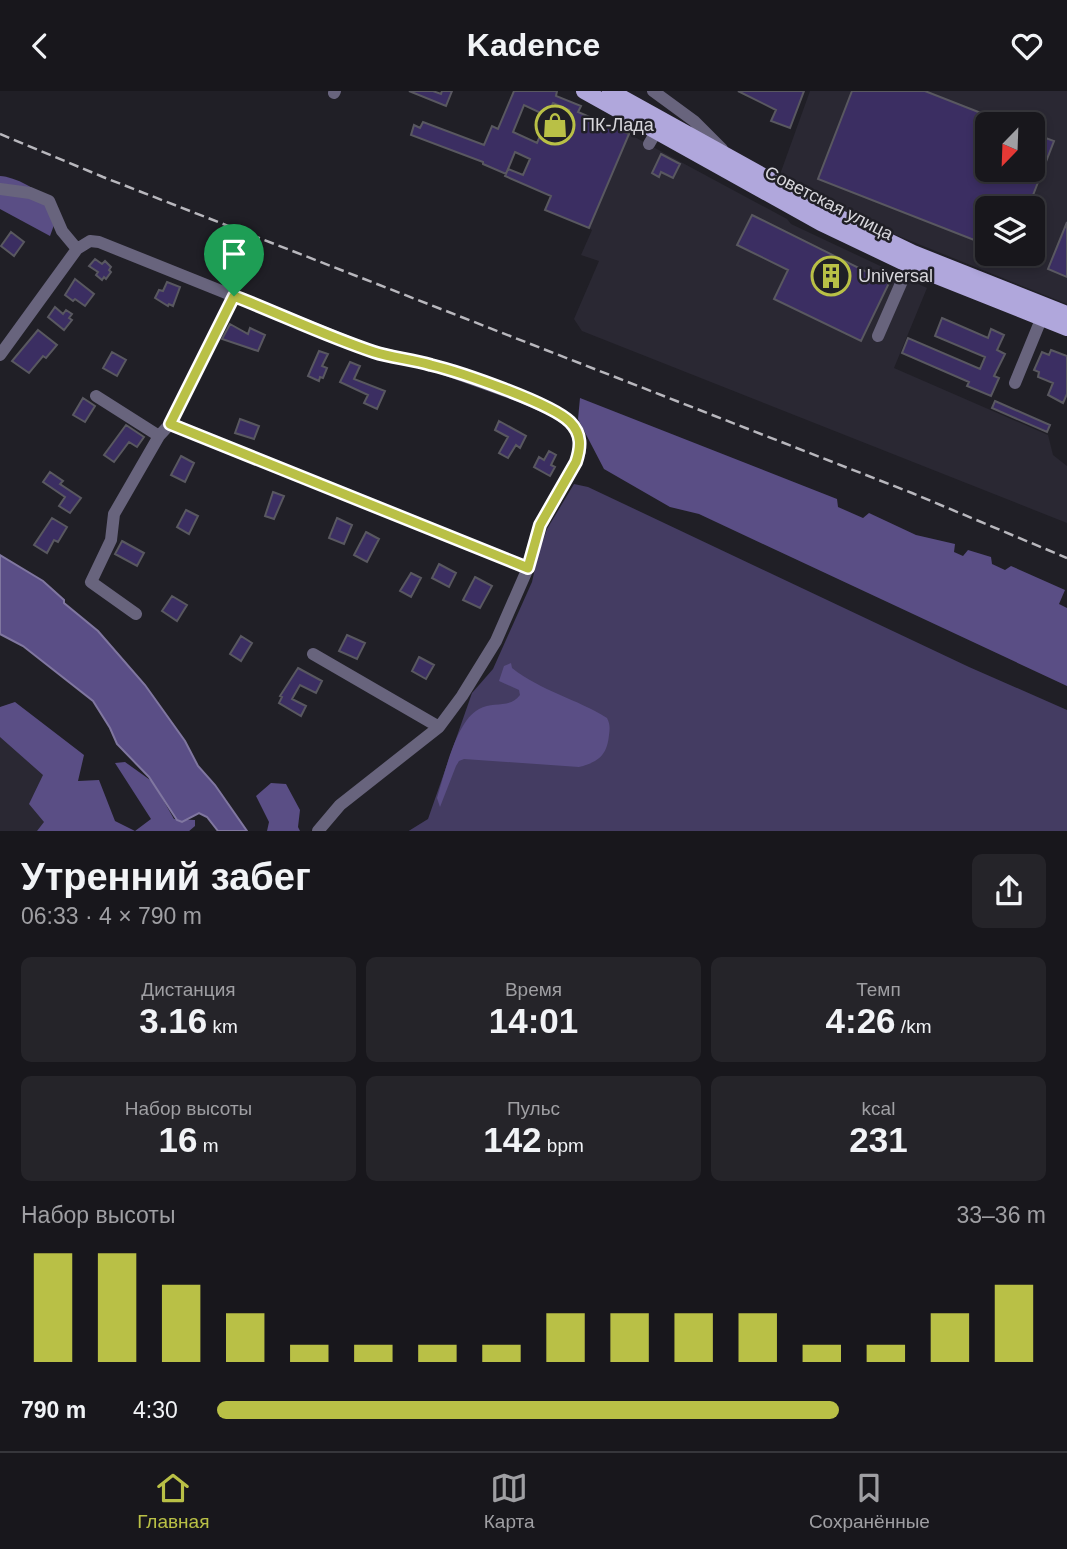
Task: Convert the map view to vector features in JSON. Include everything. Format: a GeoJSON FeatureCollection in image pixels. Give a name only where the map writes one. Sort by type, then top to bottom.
{"type":"FeatureCollection","features":[{"type":"Feature","properties":{"kind":"main road","name":"Советская улица"},"geometry":{"type":"LineString","coordinates":[[584,91],[652,138],[699,142],[821,223],[909,265],[1067,328]]}},
{"type":"Feature","properties":{"kind":"main road","name":"Советская улица"},"geometry":{"type":"LineString","coordinates":[[610,91],[828,212],[913,253],[1067,314]]}},
{"type":"Feature","properties":{"kind":"street"},"geometry":{"type":"LineString","coordinates":[[653,91],[674,105],[699,142]]}},
{"type":"Feature","properties":{"kind":"street"},"geometry":{"type":"LineString","coordinates":[[0,189],[30,193],[49,201],[62,231],[77,249]]}},
{"type":"Feature","properties":{"kind":"street"},"geometry":{"type":"LineString","coordinates":[[0,355],[77,249],[90,241],[99,241],[372,351],[433,365],[522,397],[558,413],[578,433],[580,450],[576,462],[540,525],[528,568],[481,669],[439,727],[340,805],[318,831]]}},
{"type":"Feature","properties":{"kind":"street"},"geometry":{"type":"LineString","coordinates":[[878,337],[909,265]]}},
{"type":"Feature","properties":{"kind":"street"},"geometry":{"type":"LineString","coordinates":[[136,614],[91,582],[111,540],[114,514],[159,436],[170,424],[234,296]]}},
{"type":"Feature","properties":{"kind":"street"},"geometry":{"type":"LineString","coordinates":[[1015,383],[1042,317]]}},
{"type":"Feature","properties":{"kind":"street"},"geometry":{"type":"LineString","coordinates":[[96,396],[159,436]]}},
{"type":"Feature","properties":{"kind":"street"},"geometry":{"type":"LineString","coordinates":[[170,424],[528,568]]}},
{"type":"Feature","properties":{"kind":"street"},"geometry":{"type":"LineString","coordinates":[[313,654],[439,727]]}},
{"type":"Feature","properties":{"kind":"shaded area"},"geometry":{"type":"Polygon","coordinates":[[[810,91],[1067,91],[1067,304],[834,210],[778,180],[810,91]]]}},
{"type":"Feature","properties":{"kind":"shaded area"},"geometry":{"type":"Polygon","coordinates":[[[629,134],[787,219],[791,224],[927,288],[894,368],[1048,435],[1053,455],[1067,466],[1067,523],[582,331],[574,319],[599,261],[581,255],[592,230],[589,228],[629,134]]]}},
{"type":"Feature","properties":{"kind":"shaded area"},"geometry":{"type":"Polygon","coordinates":[[[0,176],[26,185],[44,198],[54,225],[50,236],[0,209],[0,176]]]}},
{"type":"Feature","properties":{"kind":"shaded area"},"geometry":{"type":"Polygon","coordinates":[[[580,398],[837,499],[838,507],[863,518],[869,513],[916,535],[955,544],[954,552],[963,556],[968,550],[991,557],[992,564],[1005,570],[1011,566],[1065,590],[1059,604],[1067,608],[1067,686],[699,514],[670,507],[604,469],[578,419],[580,398]]]}},
{"type":"Feature","properties":{"kind":"shaded area"},"geometry":{"type":"Polygon","coordinates":[[[574,484],[588,487],[969,667],[1067,710],[1067,831],[409,831],[428,819],[472,693],[493,669],[532,582],[547,529],[574,484]]]}},
{"type":"Feature","properties":{"kind":"shaded area"},"geometry":{"type":"Polygon","coordinates":[[[0,555],[43,581],[64,603],[98,631],[145,685],[185,741],[198,766],[215,785],[247,831],[218,831],[207,817],[199,813],[182,822],[177,820],[149,777],[117,744],[93,701],[23,646],[0,634],[0,555]]]}},
{"type":"Feature","properties":{"kind":"shaded area"},"geometry":{"type":"Polygon","coordinates":[[[511,663],[512,668],[535,683],[607,718],[610,728],[604,753],[591,763],[579,767],[464,759],[456,766],[440,807],[437,798],[452,749],[464,724],[479,709],[511,702],[520,695],[519,690],[499,681],[504,666],[511,663]]]}},
{"type":"Feature","properties":{"kind":"shaded area"},"geometry":{"type":"Polygon","coordinates":[[[15,702],[84,755],[78,781],[99,780],[115,821],[135,831],[37,831],[44,822],[29,804],[43,775],[0,737],[0,707],[15,702]]]}},
{"type":"Feature","properties":{"kind":"shaded area"},"geometry":{"type":"Polygon","coordinates":[[[0,711],[117,831],[0,831],[0,711]]]}},
{"type":"Feature","properties":{"kind":"shaded area"},"geometry":{"type":"Polygon","coordinates":[[[125,762],[153,782],[174,819],[195,820],[195,826],[189,831],[135,831],[151,819],[115,763],[125,762]]]}},
{"type":"Feature","properties":{"kind":"shaded area"},"geometry":{"type":"Polygon","coordinates":[[[271,783],[286,784],[300,810],[300,831],[267,831],[269,822],[256,796],[271,783]]]}},
{"type":"Feature","properties":{"kind":"building"},"geometry":{"type":"Polygon","coordinates":[[[409,91],[433,91],[441,94],[442,91],[452,91],[446,106],[409,91]]]}},
{"type":"Feature","properties":{"kind":"building"},"geometry":{"type":"Polygon","coordinates":[[[514,91],[557,91],[556,96],[581,106],[578,112],[629,134],[589,228],[545,210],[551,196],[505,176],[506,174],[483,162],[411,135],[414,125],[420,128],[423,122],[484,145],[492,126],[498,129],[514,91]],[[553,103],[547,116],[524,105],[513,132],[537,143],[543,129],[555,134],[569,110],[553,103]],[[515,152],[508,169],[523,175],[530,159],[515,152]]]}},
{"type":"Feature","properties":{"kind":"building"},"geometry":{"type":"Polygon","coordinates":[[[738,91],[804,91],[790,128],[771,121],[776,110],[738,91]]]}},
{"type":"Feature","properties":{"kind":"building"},"geometry":{"type":"Polygon","coordinates":[[[852,91],[925,91],[978,112],[975,112],[975,182],[1038,182],[1033,196],[975,196],[975,240],[818,179],[852,91]]]}},
{"type":"Feature","properties":{"kind":"building"},"geometry":{"type":"Polygon","coordinates":[[[1045,138],[1054,141],[1045,164],[1045,138]]]}},
{"type":"Feature","properties":{"kind":"building"},"geometry":{"type":"Polygon","coordinates":[[[661,154],[680,164],[673,178],[661,172],[659,177],[652,173],[661,154]]]}},
{"type":"Feature","properties":{"kind":"building","name":"Universal"},"geometry":{"type":"Polygon","coordinates":[[[752,215],[889,283],[861,341],[774,299],[788,270],[737,245],[752,215]]]}},
{"type":"Feature","properties":{"kind":"building"},"geometry":{"type":"Polygon","coordinates":[[[1067,222],[1067,277],[1048,269],[1067,222]]]}},
{"type":"Feature","properties":{"kind":"building"},"geometry":{"type":"Polygon","coordinates":[[[11,232],[24,242],[14,256],[1,246],[11,232]]]}},
{"type":"Feature","properties":{"kind":"building"},"geometry":{"type":"Polygon","coordinates":[[[95,259],[102,264],[105,261],[111,267],[106,279],[104,277],[102,280],[96,275],[98,272],[89,266],[95,259]]]}},
{"type":"Feature","properties":{"kind":"building"},"geometry":{"type":"Polygon","coordinates":[[[75,279],[94,294],[85,306],[65,295],[75,279]]]}},
{"type":"Feature","properties":{"kind":"building"},"geometry":{"type":"Polygon","coordinates":[[[167,282],[180,287],[173,306],[155,298],[159,290],[163,291],[167,282]]]}},
{"type":"Feature","properties":{"kind":"building"},"geometry":{"type":"Polygon","coordinates":[[[55,307],[63,314],[66,310],[72,314],[69,318],[72,320],[64,330],[48,317],[55,307]]]}},
{"type":"Feature","properties":{"kind":"building"},"geometry":{"type":"Polygon","coordinates":[[[942,318],[988,338],[991,329],[1004,335],[997,350],[1005,354],[994,376],[999,378],[991,396],[967,386],[969,382],[902,353],[908,338],[980,369],[985,357],[935,336],[942,318]]]}},
{"type":"Feature","properties":{"kind":"building"},"geometry":{"type":"Polygon","coordinates":[[[230,324],[248,334],[250,328],[265,335],[258,351],[222,339],[230,324]]]}},
{"type":"Feature","properties":{"kind":"building"},"geometry":{"type":"Polygon","coordinates":[[[38,330],[57,345],[46,358],[43,356],[29,373],[12,361],[38,330]]]}},
{"type":"Feature","properties":{"kind":"building"},"geometry":{"type":"Polygon","coordinates":[[[1051,350],[1067,356],[1067,394],[1063,403],[1048,395],[1053,383],[1038,377],[1039,372],[1034,370],[1042,352],[1049,355],[1051,350]]]}},
{"type":"Feature","properties":{"kind":"building"},"geometry":{"type":"Polygon","coordinates":[[[319,351],[328,354],[322,366],[327,368],[319,381],[308,376],[319,351]]]}},
{"type":"Feature","properties":{"kind":"building"},"geometry":{"type":"Polygon","coordinates":[[[112,352],[126,360],[117,376],[103,368],[112,352]]]}},
{"type":"Feature","properties":{"kind":"building"},"geometry":{"type":"Polygon","coordinates":[[[350,362],[360,366],[354,379],[385,391],[377,409],[364,403],[368,395],[340,382],[350,362]]]}},
{"type":"Feature","properties":{"kind":"building"},"geometry":{"type":"Polygon","coordinates":[[[83,398],[95,406],[85,422],[73,415],[83,398]]]}},
{"type":"Feature","properties":{"kind":"building"},"geometry":{"type":"Polygon","coordinates":[[[995,401],[1050,425],[1047,432],[992,408],[995,401]]]}},
{"type":"Feature","properties":{"kind":"building"},"geometry":{"type":"Polygon","coordinates":[[[240,419],[259,426],[254,439],[235,433],[240,419]]]}},
{"type":"Feature","properties":{"kind":"building"},"geometry":{"type":"Polygon","coordinates":[[[499,421],[526,436],[520,448],[516,445],[508,458],[499,453],[508,437],[495,430],[499,421]]]}},
{"type":"Feature","properties":{"kind":"building"},"geometry":{"type":"Polygon","coordinates":[[[126,425],[144,437],[137,447],[129,442],[114,462],[104,455],[126,425]]]}},
{"type":"Feature","properties":{"kind":"building"},"geometry":{"type":"Polygon","coordinates":[[[549,451],[556,455],[551,465],[555,467],[550,476],[534,467],[539,457],[544,460],[549,451]]]}},
{"type":"Feature","properties":{"kind":"building"},"geometry":{"type":"Polygon","coordinates":[[[181,456],[194,463],[185,482],[171,475],[181,456]]]}},
{"type":"Feature","properties":{"kind":"building"},"geometry":{"type":"Polygon","coordinates":[[[50,472],[63,481],[60,484],[81,498],[70,513],[59,506],[65,497],[43,482],[50,472]]]}},
{"type":"Feature","properties":{"kind":"building"},"geometry":{"type":"Polygon","coordinates":[[[273,492],[284,496],[274,519],[265,516],[273,492]]]}},
{"type":"Feature","properties":{"kind":"building"},"geometry":{"type":"Polygon","coordinates":[[[186,510],[198,516],[189,534],[177,527],[186,510]]]}},
{"type":"Feature","properties":{"kind":"building"},"geometry":{"type":"Polygon","coordinates":[[[52,518],[67,527],[58,542],[54,540],[47,553],[34,545],[52,518]]]}},
{"type":"Feature","properties":{"kind":"building"},"geometry":{"type":"Polygon","coordinates":[[[337,518],[352,525],[344,544],[329,538],[337,518]]]}},
{"type":"Feature","properties":{"kind":"building"},"geometry":{"type":"Polygon","coordinates":[[[366,532],[379,539],[367,562],[354,555],[366,532]]]}},
{"type":"Feature","properties":{"kind":"building"},"geometry":{"type":"Polygon","coordinates":[[[122,541],[144,553],[137,566],[115,554],[122,541]]]}},
{"type":"Feature","properties":{"kind":"building"},"geometry":{"type":"Polygon","coordinates":[[[439,564],[456,573],[449,587],[432,578],[439,564]]]}},
{"type":"Feature","properties":{"kind":"building"},"geometry":{"type":"Polygon","coordinates":[[[411,573],[421,578],[411,597],[400,591],[411,573]]]}},
{"type":"Feature","properties":{"kind":"building"},"geometry":{"type":"Polygon","coordinates":[[[475,577],[492,586],[480,608],[463,600],[475,577]]]}},
{"type":"Feature","properties":{"kind":"building"},"geometry":{"type":"Polygon","coordinates":[[[172,596],[187,605],[177,621],[162,611],[172,596]]]}},
{"type":"Feature","properties":{"kind":"building"},"geometry":{"type":"Polygon","coordinates":[[[347,635],[365,643],[357,659],[339,651],[347,635]]]}},
{"type":"Feature","properties":{"kind":"building"},"geometry":{"type":"Polygon","coordinates":[[[241,636],[252,643],[241,661],[230,654],[241,636]]]}},
{"type":"Feature","properties":{"kind":"building"},"geometry":{"type":"Polygon","coordinates":[[[419,657],[434,665],[426,679],[412,671],[419,657]]]}},
{"type":"Feature","properties":{"kind":"building"},"geometry":{"type":"Polygon","coordinates":[[[298,668],[322,681],[316,693],[300,685],[292,699],[306,706],[301,716],[279,703],[282,697],[280,696],[298,668]]]}},
{"type":"Feature","properties":{"kind":"railway"},"geometry":{"type":"LineString","coordinates":[[0,134],[103,177],[912,493],[1067,558]]}},
{"type":"Feature","properties":{"kind":"place","name":"ПК-Лада"},"geometry":{"type":"Point","coordinates":[555,125]}},
{"type":"Feature","properties":{"kind":"place","name":"Universal"},"geometry":{"type":"Point","coordinates":[831,276]}},
{"type":"Feature","properties":{"kind":"route"},"geometry":{"type":"LineString","coordinates":[[234,296],[372,351],[433,365],[522,397],[558,413],[570,423],[578,433],[580,450],[576,462],[540,525],[528,568],[170,424],[234,296]]}}]}
